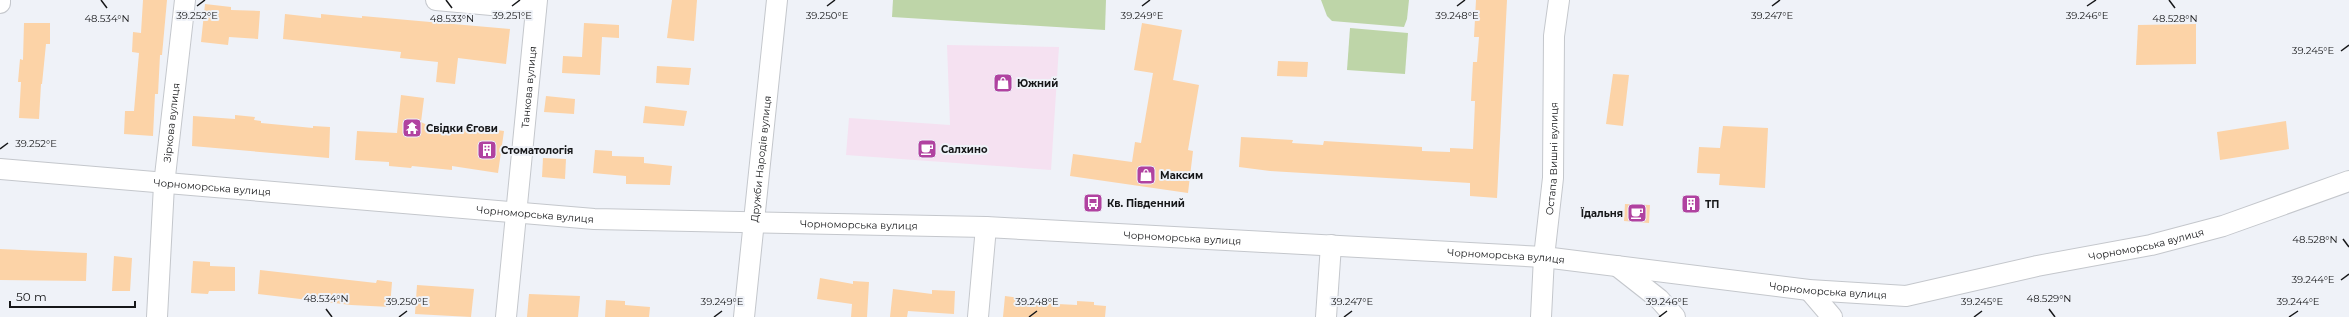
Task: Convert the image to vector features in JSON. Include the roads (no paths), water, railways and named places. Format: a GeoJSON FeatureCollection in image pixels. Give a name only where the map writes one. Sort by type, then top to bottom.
{"type":"FeatureCollection","features":[{"type":"Feature","properties":{"kind":"street","name":"Зіркова вулиця"},"geometry":{"type":"LineString","coordinates":[[157,317],[164,185],[185,0]]}},
{"type":"Feature","properties":{"kind":"street"},"geometry":{"type":"LineString","coordinates":[[436,0],[536,5]]}},
{"type":"Feature","properties":{"kind":"street","name":"Дружби Народів вулиця"},"geometry":{"type":"LineString","coordinates":[[744,317],[777,0]]}},
{"type":"Feature","properties":{"kind":"street","name":"Остапа Вишні вулиця"},"geometry":{"type":"LineString","coordinates":[[1541,317],[1544,257],[1553,178],[1554,36],[1559,0]]}},
{"type":"Feature","properties":{"kind":"street","name":"Танкова вулиця"},"geometry":{"type":"LineString","coordinates":[[506,317],[536,5]]}},
{"type":"Feature","properties":{"kind":"street","name":"Чорноморська вулиця"},"geometry":{"type":"LineString","coordinates":[[0,169],[164,185],[594,219],[986,227],[1544,257],[1614,264],[1809,290],[1906,296],[2037,266],[2151,245],[2223,226],[2349,181]]}},
{"type":"Feature","properties":{"kind":"street"},"geometry":{"type":"LineString","coordinates":[[978,317],[986,227]]}},
{"type":"Feature","properties":{"kind":"street"},"geometry":{"type":"LineString","coordinates":[[1326,317],[1331,245]]}},
{"type":"Feature","properties":{"kind":"street"},"geometry":{"type":"LineString","coordinates":[[1614,264],[1659,299],[1675,317]]}},
{"type":"Feature","properties":{"kind":"street"},"geometry":{"type":"LineString","coordinates":[[1809,290],[1832,317]]}},
{"type":"Feature","properties":{"kind":"place","name":"Южний"},"geometry":{"type":"Point","coordinates":[1003,83]}},
{"type":"Feature","properties":{"kind":"place","name":"Свідки Єгови"},"geometry":{"type":"Point","coordinates":[412,128]}},
{"type":"Feature","properties":{"kind":"place","name":"Салхино"},"geometry":{"type":"Point","coordinates":[927,149]}},
{"type":"Feature","properties":{"kind":"place","name":"Стоматологія"},"geometry":{"type":"Point","coordinates":[487,150]}},
{"type":"Feature","properties":{"kind":"place","name":"Максим"},"geometry":{"type":"Point","coordinates":[1146,175]}},
{"type":"Feature","properties":{"kind":"place","name":"Кв. Південний"},"geometry":{"type":"Point","coordinates":[1093,203]}},
{"type":"Feature","properties":{"kind":"place","name":"ТП"},"geometry":{"type":"Point","coordinates":[1691,204]}},
{"type":"Feature","properties":{"kind":"place","name":"Їдальня"},"geometry":{"type":"Point","coordinates":[1637,213]}}]}
